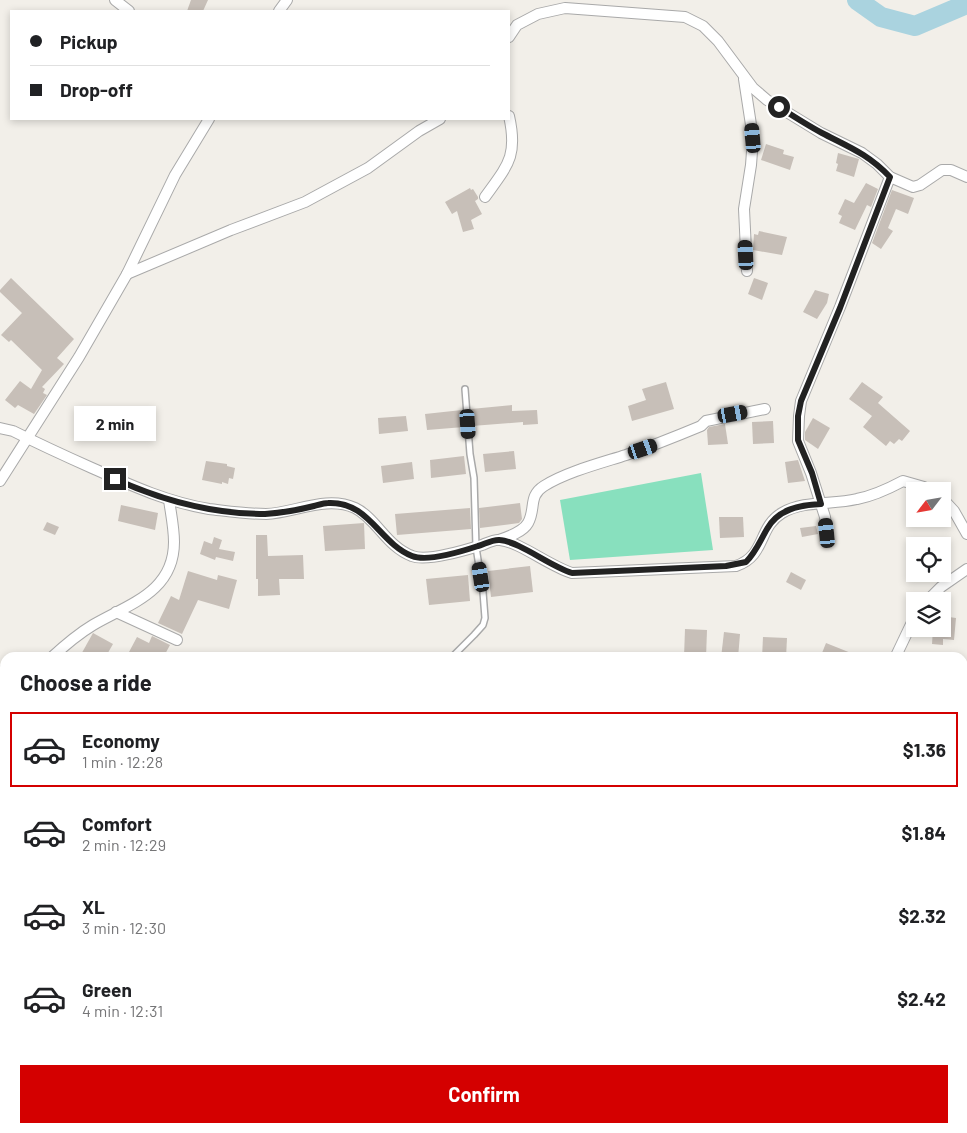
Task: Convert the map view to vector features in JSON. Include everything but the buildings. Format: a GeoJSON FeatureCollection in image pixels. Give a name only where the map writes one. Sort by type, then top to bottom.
{"type":"FeatureCollection","features":[{"type":"Feature","properties":{"kind":"street"},"geometry":{"type":"LineString","coordinates":[[115,0],[128,10]]}},
{"type":"Feature","properties":{"kind":"street"},"geometry":{"type":"LineString","coordinates":[[510,36],[518,25],[538,14],[565,8],[685,17],[703,26],[718,41],[754,88],[767,100],[821,133],[862,153],[890,177],[913,187],[920,185],[942,170],[951,170],[967,177]]}},
{"type":"Feature","properties":{"kind":"street"},"geometry":{"type":"LineString","coordinates":[[743,73],[753,138],[744,209],[747,271]]}},
{"type":"Feature","properties":{"kind":"street"},"geometry":{"type":"LineString","coordinates":[[0,481],[80,357],[127,274],[175,175],[208,120]]}},
{"type":"Feature","properties":{"kind":"street"},"geometry":{"type":"LineString","coordinates":[[127,274],[231,230],[305,202],[368,168],[419,131],[438,120]]}},
{"type":"Feature","properties":{"kind":"street"},"geometry":{"type":"LineString","coordinates":[[485,196],[511,158],[513,142],[510,120]]}},
{"type":"Feature","properties":{"kind":"street"},"geometry":{"type":"LineString","coordinates":[[828,541],[825,517],[812,473],[798,440],[798,416],[801,401],[840,308],[890,177]]}},
{"type":"Feature","properties":{"kind":"street"},"geometry":{"type":"LineString","coordinates":[[0,428],[13,431],[132,486],[169,500],[210,509],[265,514],[287,512],[328,502],[354,508],[364,514],[395,546],[413,557],[442,556],[509,536],[529,522],[534,494],[544,486],[591,466],[658,444],[701,426],[706,421],[765,409]]}},
{"type":"Feature","properties":{"kind":"street"},"geometry":{"type":"LineString","coordinates":[[498,540],[512,544],[559,569],[572,573],[736,566],[746,562],[752,556],[772,520],[782,513],[796,507],[864,497],[880,493],[903,481],[908,482]]}},
{"type":"Feature","properties":{"kind":"street"},"geometry":{"type":"LineString","coordinates":[[58,652],[91,626],[147,595],[163,580],[171,563],[174,543],[169,500]]}},
{"type":"Feature","properties":{"kind":"street"},"geometry":{"type":"LineString","coordinates":[[951,507],[967,534]]}},
{"type":"Feature","properties":{"kind":"street"},"geometry":{"type":"LineString","coordinates":[[936,592],[967,569]]}},
{"type":"Feature","properties":{"kind":"street"},"geometry":{"type":"LineString","coordinates":[[116,612],[177,640]]}},
{"type":"Feature","properties":{"kind":"street"},"geometry":{"type":"LineString","coordinates":[[898,652],[906,633]]}},
{"type":"Feature","properties":{"kind":"lane"},"geometry":{"type":"LineString","coordinates":[[458,652],[485,622],[483,592],[476,547],[474,478],[470,454],[465,389]]}},
{"type":"Feature","properties":{"kind":"green space"},"geometry":{"type":"Polygon","coordinates":[[[701,473],[713,550],[570,560],[560,500],[701,473]]]}},
{"type":"Feature","properties":{"kind":"waterway"},"geometry":{"type":"LineString","coordinates":[[857,0],[881,17],[915,26],[967,4]]}},
{"type":"Feature","properties":{"kind":"route"},"geometry":{"type":"LineString","coordinates":[[115,479],[169,500],[210,509],[265,514],[287,512],[328,502],[354,508],[364,514],[395,546],[413,557],[442,556],[498,540],[512,544],[559,569],[572,573],[736,566],[746,562],[762,540],[772,520],[796,507],[821,504],[812,473],[798,440],[798,416],[801,401],[840,308],[871,222],[890,177],[862,153],[821,133],[779,107]]}}]}
